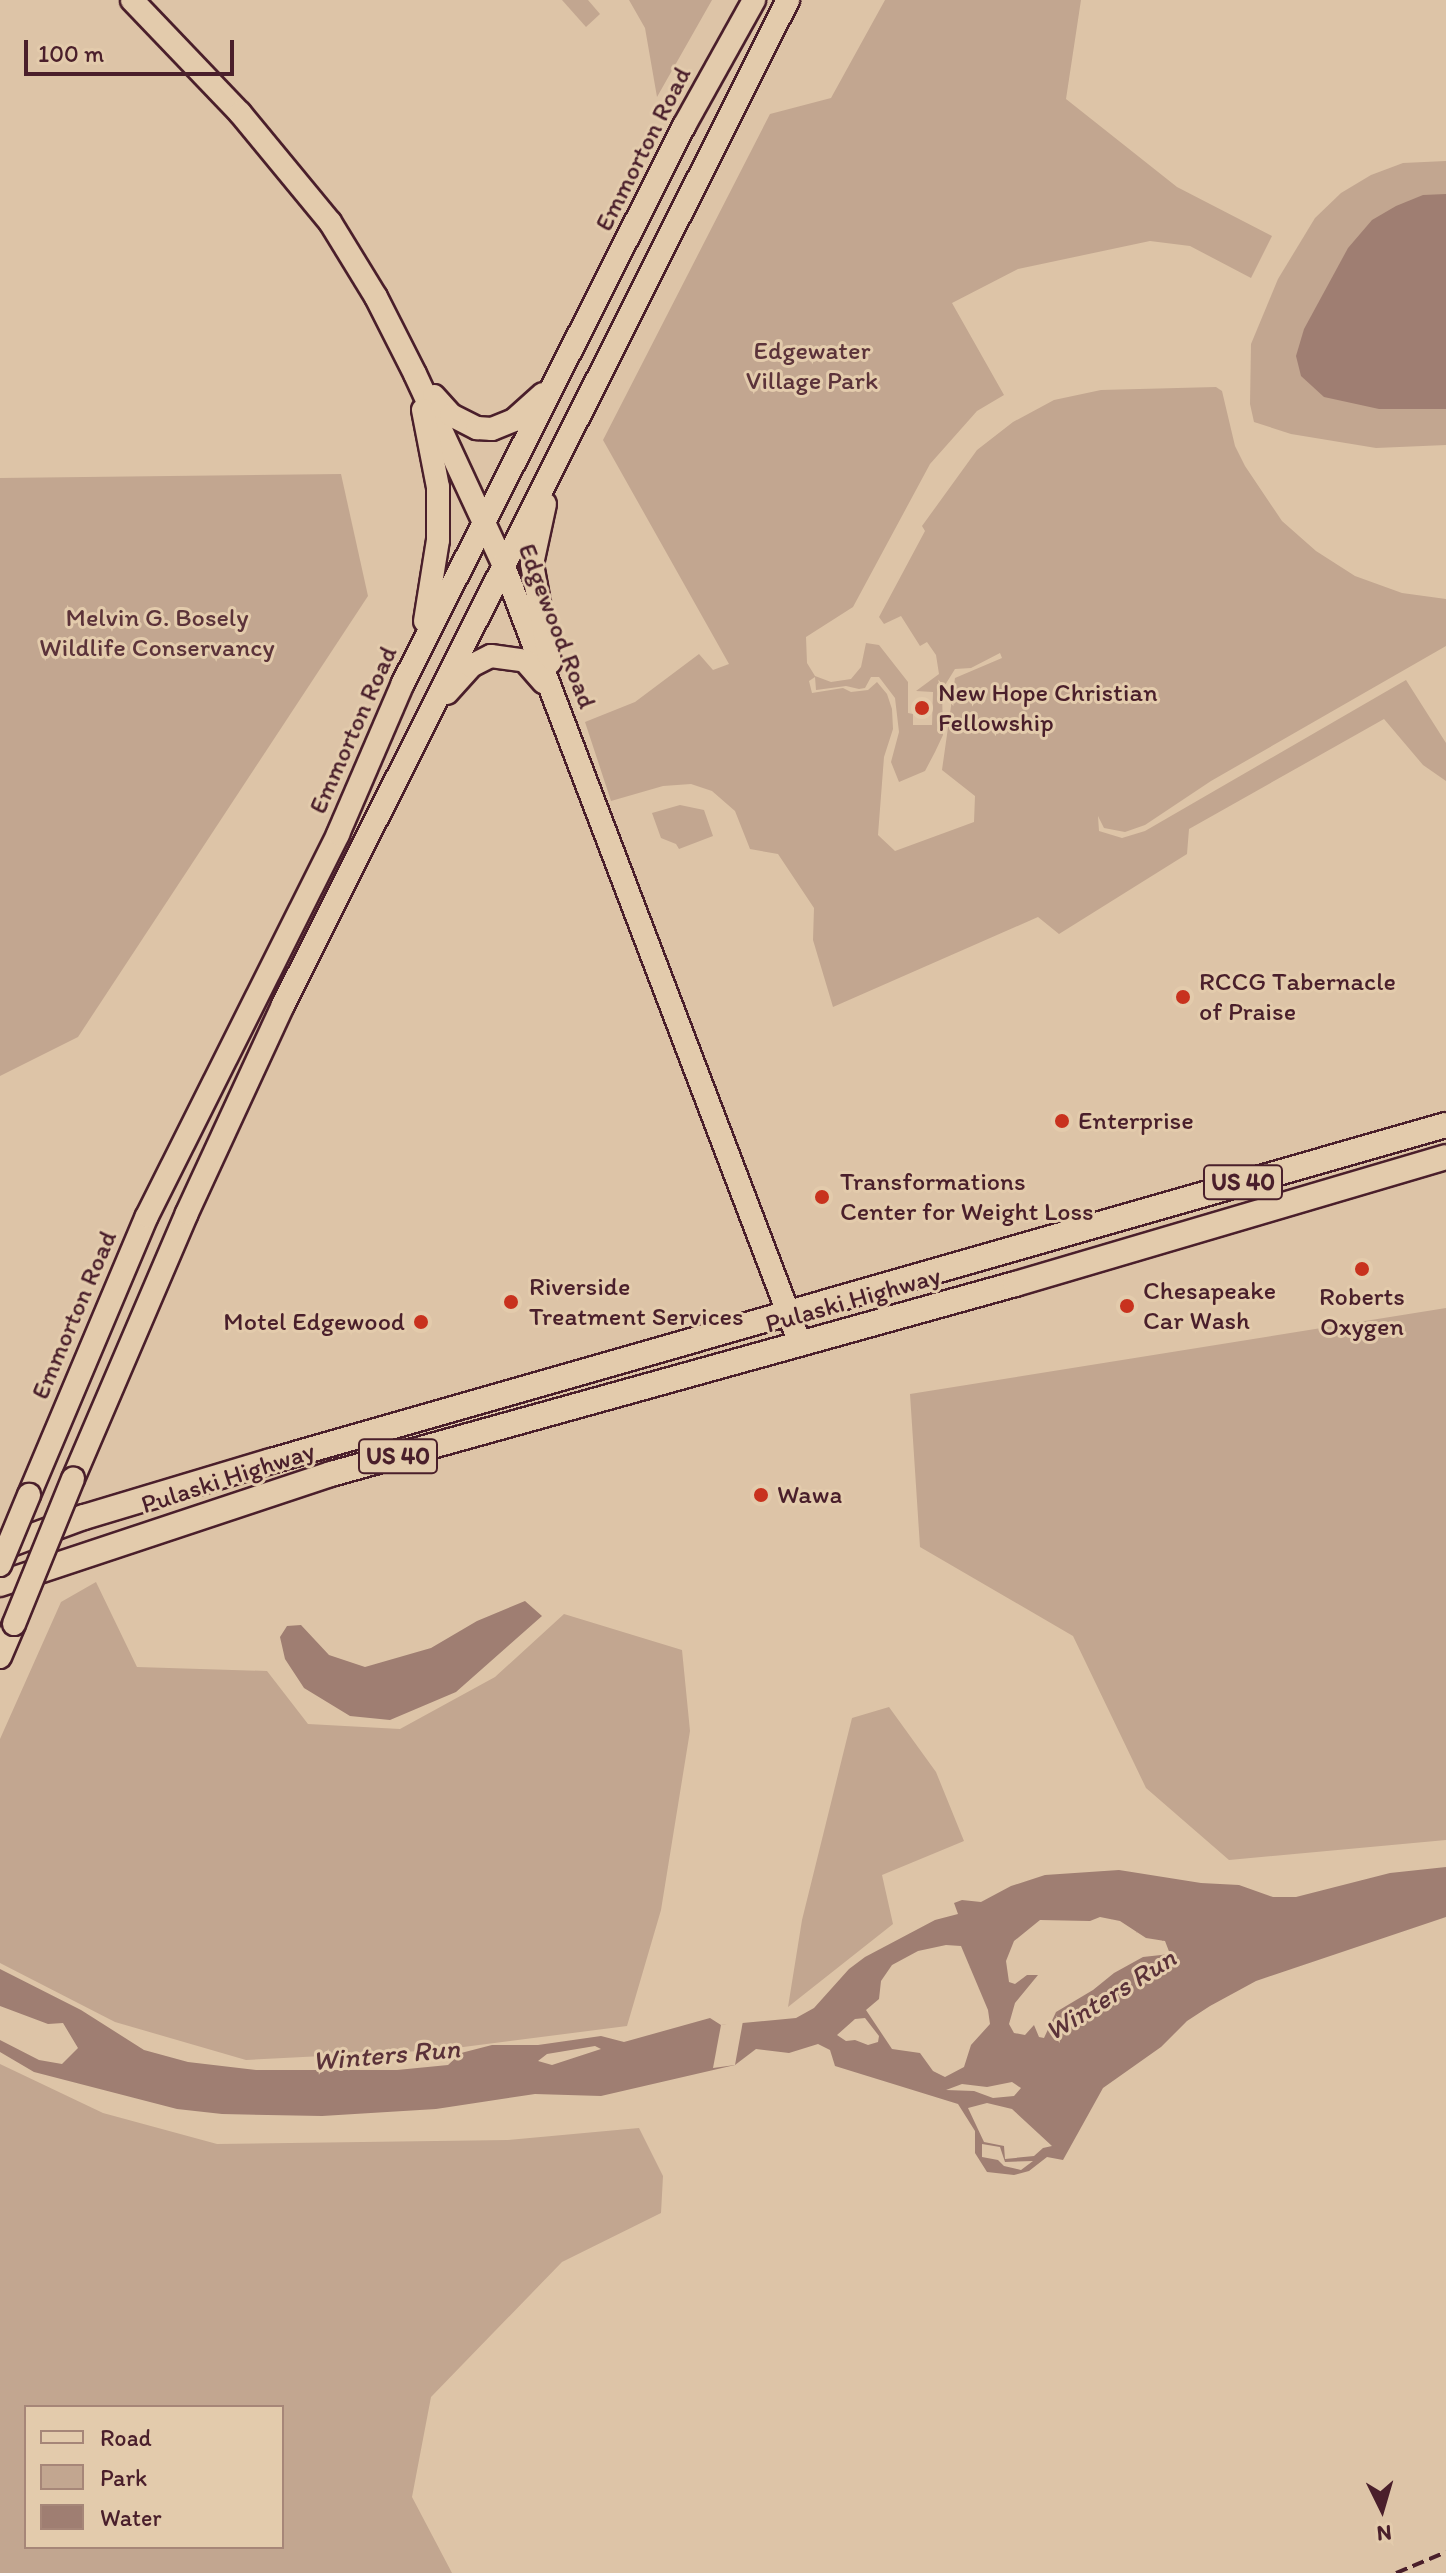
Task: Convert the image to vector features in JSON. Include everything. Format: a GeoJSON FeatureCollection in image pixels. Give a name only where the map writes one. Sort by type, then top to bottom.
{"type":"FeatureCollection","features":[{"type":"Feature","properties":{"kind":"highway","name":"Pulaski Highway"},"geometry":{"type":"LineString","coordinates":[[0,1548],[161,1493],[1446,1125]]}},
{"type":"Feature","properties":{"kind":"highway","name":"Pulaski Highway"},"geometry":{"type":"LineString","coordinates":[[0,1584],[331,1474],[800,1344],[1446,1157]]}},
{"type":"Feature","properties":{"kind":"main road","name":"Edgewood Road"},"geometry":{"type":"LineString","coordinates":[[132,0],[240,113],[330,222],[376,297],[415,374],[503,564],[800,1344]]}},
{"type":"Feature","properties":{"kind":"main road","name":"Emmorton Road"},"geometry":{"type":"LineString","coordinates":[[0,1565],[147,1216],[338,834],[403,683],[684,126],[754,0]]}},
{"type":"Feature","properties":{"kind":"main road"},"geometry":{"type":"LineString","coordinates":[[0,1657],[187,1213],[270,1033],[788,0]]}},
{"type":"Feature","properties":{"kind":"main road"},"geometry":{"type":"LineString","coordinates":[[415,374],[451,415],[477,428],[492,429],[503,427],[526,412],[560,376]]}},
{"type":"Feature","properties":{"kind":"main road"},"geometry":{"type":"LineString","coordinates":[[403,683],[424,626],[438,540],[438,487],[415,374]]}},
{"type":"Feature","properties":{"kind":"main road"},"geometry":{"type":"LineString","coordinates":[[554,695],[548,636],[534,587],[532,556],[562,447]]}},
{"type":"Feature","properties":{"kind":"main road"},"geometry":{"type":"LineString","coordinates":[[428,713],[471,666],[491,656],[525,661],[554,695]]}},
{"type":"Feature","properties":{"kind":"green space"},"geometry":{"type":"Polygon","coordinates":[[[562,0],[588,0],[600,14],[586,27],[562,0]]]}},
{"type":"Feature","properties":{"kind":"green space"},"geometry":{"type":"Polygon","coordinates":[[[629,0],[712,0],[657,97],[645,28],[629,0]]]}},
{"type":"Feature","properties":{"kind":"green space","name":"Edgewater Village Park"},"geometry":{"type":"Polygon","coordinates":[[[885,0],[1081,0],[1066,99],[1177,187],[1272,236],[1251,278],[1190,246],[1150,241],[1018,269],[952,303],[1004,395],[977,411],[930,464],[853,607],[806,637],[807,663],[815,676],[831,682],[851,679],[861,667],[866,643],[879,645],[908,682],[908,713],[913,714],[913,725],[932,725],[933,692],[916,691],[939,674],[936,655],[927,642],[920,646],[901,616],[884,624],[879,617],[925,531],[922,526],[977,450],[1013,422],[1054,400],[1101,390],[1216,387],[1222,391],[1235,446],[1282,521],[1316,551],[1355,576],[1402,593],[1446,599],[1446,646],[1211,781],[1145,825],[1125,832],[1104,828],[1098,816],[1099,831],[1122,838],[1145,831],[1406,680],[1446,743],[1446,781],[1423,765],[1384,719],[1189,829],[1187,854],[1059,934],[1038,917],[833,1007],[813,940],[814,908],[778,854],[750,849],[735,811],[712,791],[691,784],[663,786],[611,801],[585,722],[635,702],[699,654],[713,670],[729,664],[603,440],[770,114],[831,98],[885,0]],[[1000,653],[971,668],[955,669],[942,690],[943,735],[935,752],[925,771],[899,782],[891,762],[899,732],[895,698],[879,677],[871,677],[865,688],[859,689],[846,686],[816,690],[815,677],[809,681],[812,693],[843,688],[851,692],[868,690],[877,682],[887,694],[893,729],[884,757],[878,835],[895,851],[974,822],[975,796],[942,770],[955,678],[1002,658],[1000,653]]]}},
{"type":"Feature","properties":{"kind":"green space"},"geometry":{"type":"Polygon","coordinates":[[[1446,161],[1446,445],[1376,448],[1291,434],[1254,422],[1250,404],[1251,344],[1278,279],[1315,218],[1341,193],[1371,175],[1403,163],[1446,161]]]}},
{"type":"Feature","properties":{"kind":"green space","name":"Melvin G. Bosely Wildlife Conservancy"},"geometry":{"type":"Polygon","coordinates":[[[341,474],[368,596],[78,1037],[0,1076],[0,478],[341,474]]]}},
{"type":"Feature","properties":{"kind":"green space"},"geometry":{"type":"Polygon","coordinates":[[[680,805],[704,810],[713,836],[679,849],[676,844],[661,838],[652,813],[680,805]]]}},
{"type":"Feature","properties":{"kind":"green space"},"geometry":{"type":"Polygon","coordinates":[[[1446,1308],[1446,1840],[1229,1860],[1146,1788],[1073,1636],[920,1547],[910,1394],[1446,1308]]]}},
{"type":"Feature","properties":{"kind":"green space"},"geometry":{"type":"Polygon","coordinates":[[[96,1582],[137,1667],[267,1671],[308,1724],[400,1729],[495,1677],[564,1614],[682,1650],[690,1731],[661,1910],[627,2026],[440,2050],[246,2060],[115,2022],[0,1963],[0,1739],[61,1602],[96,1582]]]}},
{"type":"Feature","properties":{"kind":"green space"},"geometry":{"type":"Polygon","coordinates":[[[889,1707],[936,1772],[964,1841],[882,1875],[893,1924],[788,2007],[802,1920],[852,1718],[889,1707]]]}},
{"type":"Feature","properties":{"kind":"green space"},"geometry":{"type":"Polygon","coordinates":[[[0,2064],[103,2113],[217,2144],[508,2140],[639,2128],[663,2176],[661,2213],[562,2262],[431,2397],[412,2497],[452,2573],[0,2573],[0,2064]]]}},
{"type":"Feature","properties":{"kind":"water"},"geometry":{"type":"Polygon","coordinates":[[[1446,194],[1446,409],[1379,409],[1324,397],[1301,376],[1296,356],[1304,329],[1348,248],[1372,220],[1396,206],[1423,195],[1446,194]]]}},
{"type":"Feature","properties":{"kind":"water"},"geometry":{"type":"Polygon","coordinates":[[[525,1601],[542,1616],[456,1692],[390,1720],[350,1716],[304,1688],[285,1659],[280,1637],[287,1626],[301,1625],[329,1655],[365,1667],[431,1648],[477,1621],[525,1601]]]}},
{"type":"Feature","properties":{"kind":"water","name":"Winters Run"},"geometry":{"type":"Polygon","coordinates":[[[1446,1867],[1446,1917],[1256,1981],[1210,2006],[1187,2021],[1161,2047],[1103,2088],[1063,2160],[1047,2157],[1029,2171],[1014,2175],[987,2172],[975,2153],[975,2131],[958,2104],[835,2066],[830,2050],[818,2044],[789,2053],[756,2049],[735,2065],[601,2096],[535,2094],[436,2109],[322,2116],[222,2114],[177,2109],[34,2072],[0,2052],[0,2040],[39,2060],[62,2064],[78,2048],[63,2023],[48,2024],[0,2006],[0,1969],[81,2010],[144,2050],[188,2062],[256,2070],[397,2070],[448,2065],[461,2053],[492,2045],[538,2045],[601,2036],[624,2042],[710,2018],[721,2025],[796,2018],[814,2008],[849,1969],[865,1957],[935,1920],[958,1914],[954,1903],[962,1900],[981,1902],[1011,1886],[1045,1875],[1119,1870],[1201,1883],[1239,1885],[1273,1897],[1296,1897],[1390,1873],[1446,1867]],[[1100,1917],[1090,1921],[1040,1920],[1014,1941],[1006,1961],[1009,1982],[1015,1984],[1027,1975],[1038,1975],[1015,2003],[1009,2024],[1014,2033],[1025,2035],[1034,2025],[1039,2037],[1044,2038],[1056,2012],[1114,1973],[1143,1957],[1170,1954],[1165,1941],[1146,1938],[1120,1921],[1100,1917]],[[946,1945],[918,1951],[892,1965],[881,1981],[879,1999],[866,2010],[892,2049],[920,2053],[933,2071],[945,2077],[964,2067],[971,2045],[990,2024],[988,2010],[961,1946],[946,1945]],[[865,2018],[855,2019],[837,2035],[846,2041],[855,2040],[868,2045],[878,2042],[879,2036],[865,2018]],[[595,2046],[547,2054],[538,2061],[552,2065],[601,2049],[595,2046]],[[1012,2082],[987,2087],[962,2084],[946,2090],[974,2091],[993,2098],[1014,2096],[1021,2088],[1012,2082]],[[987,2103],[968,2108],[984,2142],[1004,2146],[1005,2159],[1034,2156],[1043,2148],[1052,2146],[1012,2109],[987,2103]],[[982,2144],[982,2157],[998,2160],[1004,2166],[1021,2170],[1033,2161],[1005,2162],[1000,2147],[982,2144]]]}},
{"type":"Feature","properties":{"kind":"pier"},"geometry":{"type":"Polygon","coordinates":[[[743,2021],[735,2065],[713,2068],[721,2025],[743,2021]]]}},
{"type":"Feature","properties":{"kind":"railway"},"geometry":{"type":"LineString","coordinates":[[1396,2573],[1446,2552]]}},
{"type":"Feature","properties":{"kind":"place","name":"New Hope Christian Fellowship"},"geometry":{"type":"Point","coordinates":[922,708]}},
{"type":"Feature","properties":{"kind":"place","name":"RCCG Tabernacle of Praise"},"geometry":{"type":"Point","coordinates":[1183,997]}},
{"type":"Feature","properties":{"kind":"place","name":"Enterprise"},"geometry":{"type":"Point","coordinates":[1062,1121]}},
{"type":"Feature","properties":{"kind":"place","name":"Transformations Center for Weight Loss"},"geometry":{"type":"Point","coordinates":[822,1197]}},
{"type":"Feature","properties":{"kind":"place","name":"Roberts Oxygen"},"geometry":{"type":"Point","coordinates":[1362,1269]}},
{"type":"Feature","properties":{"kind":"place","name":"Riverside Treatment Services"},"geometry":{"type":"Point","coordinates":[511,1302]}},
{"type":"Feature","properties":{"kind":"place","name":"Chesapeake Car Wash"},"geometry":{"type":"Point","coordinates":[1127,1306]}},
{"type":"Feature","properties":{"kind":"place","name":"Motel Edgewood"},"geometry":{"type":"Point","coordinates":[421,1322]}},
{"type":"Feature","properties":{"kind":"place","name":"Wawa"},"geometry":{"type":"Point","coordinates":[761,1495]}}]}
